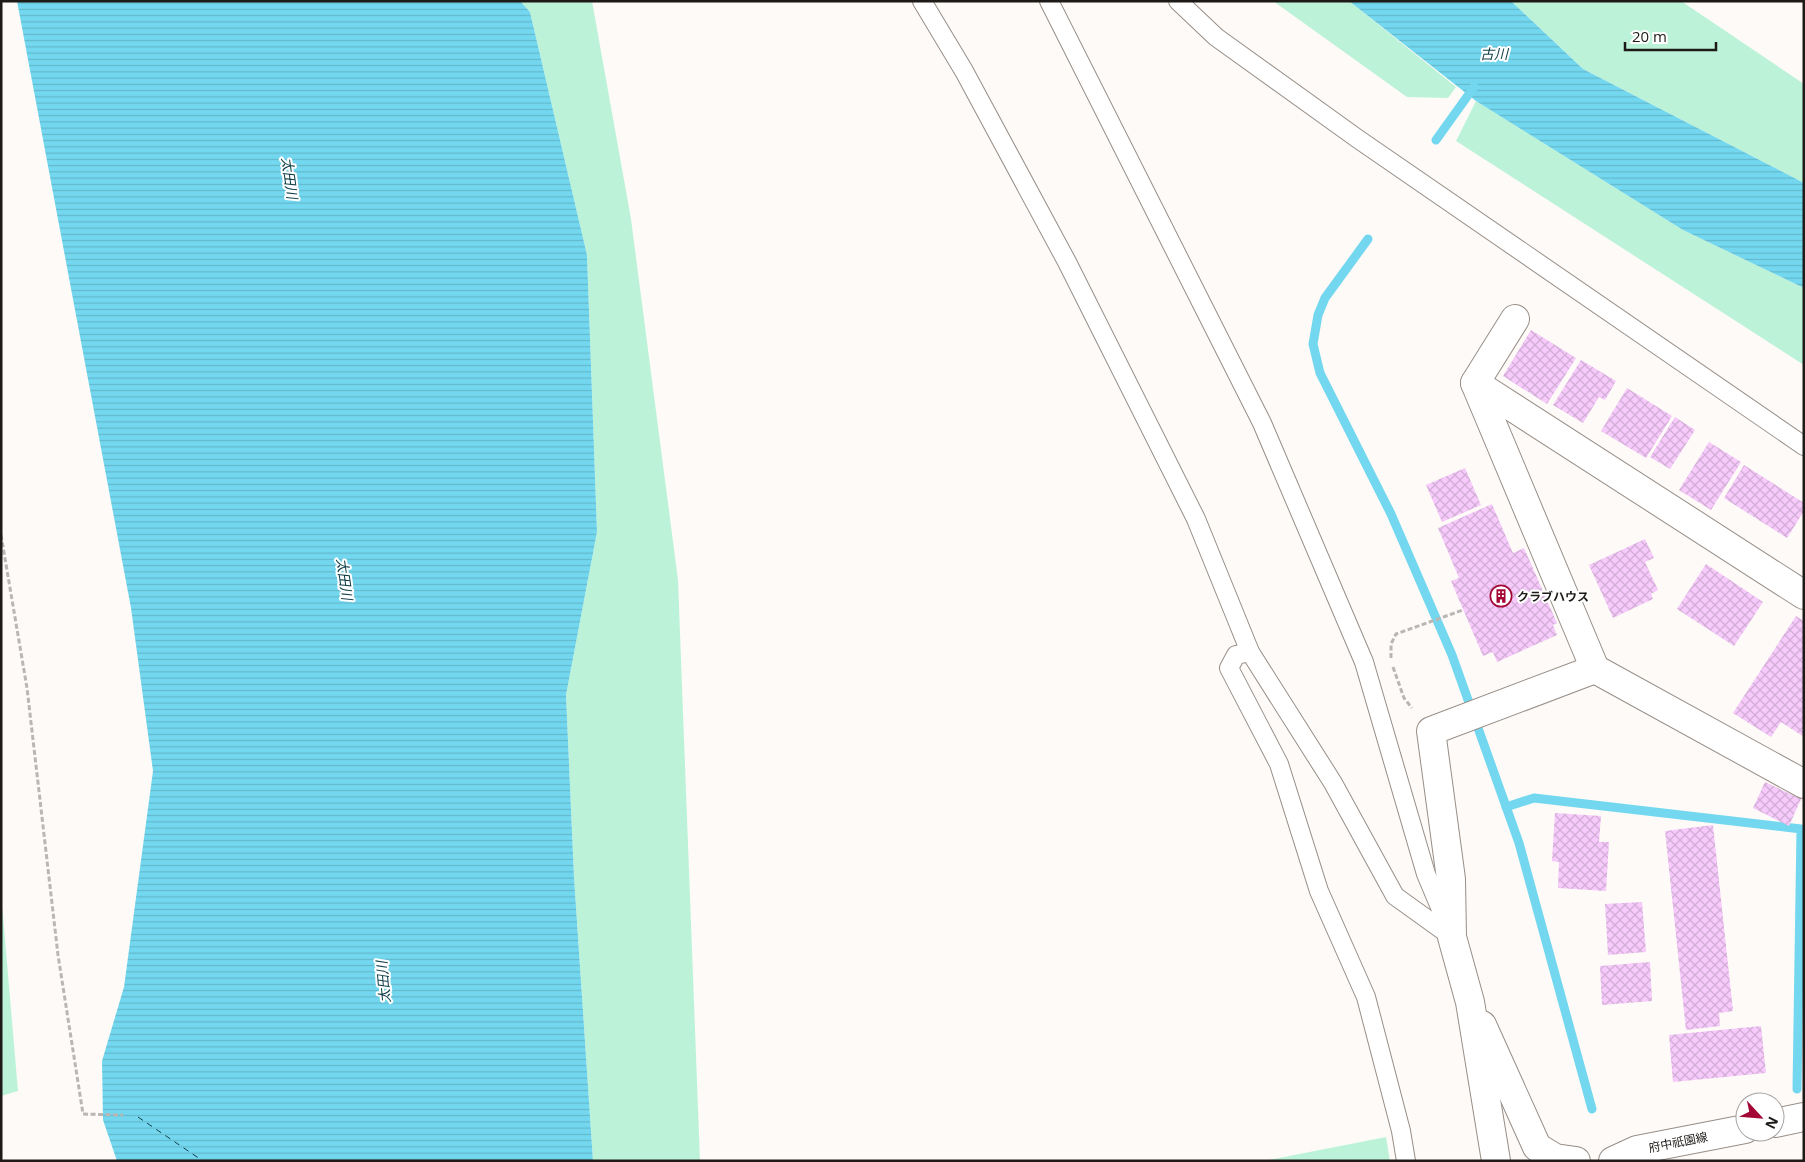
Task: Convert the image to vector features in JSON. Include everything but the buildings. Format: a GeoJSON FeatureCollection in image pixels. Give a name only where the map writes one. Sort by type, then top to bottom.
{"type":"FeatureCollection","features":[{"type":"Feature","properties":{"kind":"street"},"geometry":{"type":"LineString","coordinates":[[1475,383],[1515,319]]}},
{"type":"Feature","properties":{"kind":"street"},"geometry":{"type":"LineString","coordinates":[[1475,383],[1804,595]]}},
{"type":"Feature","properties":{"kind":"street"},"geometry":{"type":"LineString","coordinates":[[1475,383],[1595,669],[1804,784]]}},
{"type":"Feature","properties":{"kind":"street"},"geometry":{"type":"LineString","coordinates":[[1496,1161],[1470,1002],[1452,937],[1451,879],[1431,731],[1595,669]]}},
{"type":"Feature","properties":{"kind":"street"},"geometry":{"type":"LineString","coordinates":[[1470,1002],[1495,1050],[1537,1147],[1555,1158],[1576,1161]]}},
{"type":"Feature","properties":{"kind":"street"},"geometry":{"type":"LineString","coordinates":[[1785,1121],[1804,1118]]}},
{"type":"Feature","properties":{"kind":"street","name":"府中祇園線"},"geometry":{"type":"LineString","coordinates":[[1613,1161],[1637,1150],[1735,1131]]}},
{"type":"Feature","properties":{"kind":"lane"},"geometry":{"type":"LineString","coordinates":[[922,1],[964,71],[1076,279],[1196,520],[1250,652],[1333,783],[1395,896],[1452,937]]}},
{"type":"Feature","properties":{"kind":"lane"},"geometry":{"type":"LineString","coordinates":[[1049,1],[1262,423],[1364,662],[1426,874],[1452,937]]}},
{"type":"Feature","properties":{"kind":"lane"},"geometry":{"type":"LineString","coordinates":[[1178,1],[1216,37],[1335,122],[1804,446]]}},
{"type":"Feature","properties":{"kind":"lane"},"geometry":{"type":"LineString","coordinates":[[1250,652],[1236,654],[1229,668],[1279,764],[1318,891],[1366,997],[1401,1131],[1406,1161]]}},
{"type":"Feature","properties":{"kind":"path"},"geometry":{"type":"LineString","coordinates":[[1,536],[27,688],[58,955],[83,1114],[122,1115]]}},
{"type":"Feature","properties":{"kind":"path"},"geometry":{"type":"LineString","coordinates":[[1431,731],[1404,698],[1390,657],[1391,644],[1396,634],[1463,610]]}},
{"type":"Feature","properties":{"kind":"green space"},"geometry":{"type":"Polygon","coordinates":[[[520,1],[592,1],[631,219],[678,580],[700,1161],[593,1161],[574,877],[566,695],[597,532],[587,255],[530,12],[520,1]]]}},
{"type":"Feature","properties":{"kind":"green space"},"geometry":{"type":"Polygon","coordinates":[[[1273,1],[1349,1],[1456,87],[1448,98],[1407,97],[1273,1]]]}},
{"type":"Feature","properties":{"kind":"green space"},"geometry":{"type":"Polygon","coordinates":[[[1511,1],[1681,1],[1804,84],[1804,183],[1583,69],[1511,1]]]}},
{"type":"Feature","properties":{"kind":"green space"},"geometry":{"type":"Polygon","coordinates":[[[1476,101],[1683,230],[1804,288],[1804,365],[1456,141],[1476,101]]]}},
{"type":"Feature","properties":{"kind":"green space"},"geometry":{"type":"Polygon","coordinates":[[[1,893],[18,1091],[1,1096],[1,893]]]}},
{"type":"Feature","properties":{"kind":"green space"},"geometry":{"type":"Polygon","coordinates":[[[1386,1137],[1390,1161],[1263,1161],[1386,1137]]]}},
{"type":"Feature","properties":{"kind":"water","name":"太田川"},"geometry":{"type":"Polygon","coordinates":[[[17,1],[520,1],[530,12],[587,255],[597,532],[566,695],[574,877],[593,1161],[117,1161],[103,1120],[102,1061],[124,987],[153,771],[131,608],[17,1]]]}},
{"type":"Feature","properties":{"kind":"water","name":"古川"},"geometry":{"type":"Polygon","coordinates":[[[1349,1],[1511,1],[1583,69],[1804,183],[1804,288],[1683,230],[1476,101],[1349,1]]]}},
{"type":"Feature","properties":{"kind":"waterway"},"geometry":{"type":"LineString","coordinates":[[1436,140],[1474,87]]}},
{"type":"Feature","properties":{"kind":"waterway"},"geometry":{"type":"LineString","coordinates":[[1368,239],[1325,298],[1318,315],[1313,344],[1320,373],[1391,514],[1452,655],[1519,843],[1592,1109]]}},
{"type":"Feature","properties":{"kind":"waterway"},"geometry":{"type":"LineString","coordinates":[[1506,807],[1534,798],[1801,829],[1797,1089]]}},
{"type":"Feature","properties":{"kind":"ferry route"},"geometry":{"type":"LineString","coordinates":[[138,1117],[203,1161]]}},
{"type":"Feature","properties":{"kind":"place","name":"クラブハウス"},"geometry":{"type":"Point","coordinates":[1501,596]}}]}
